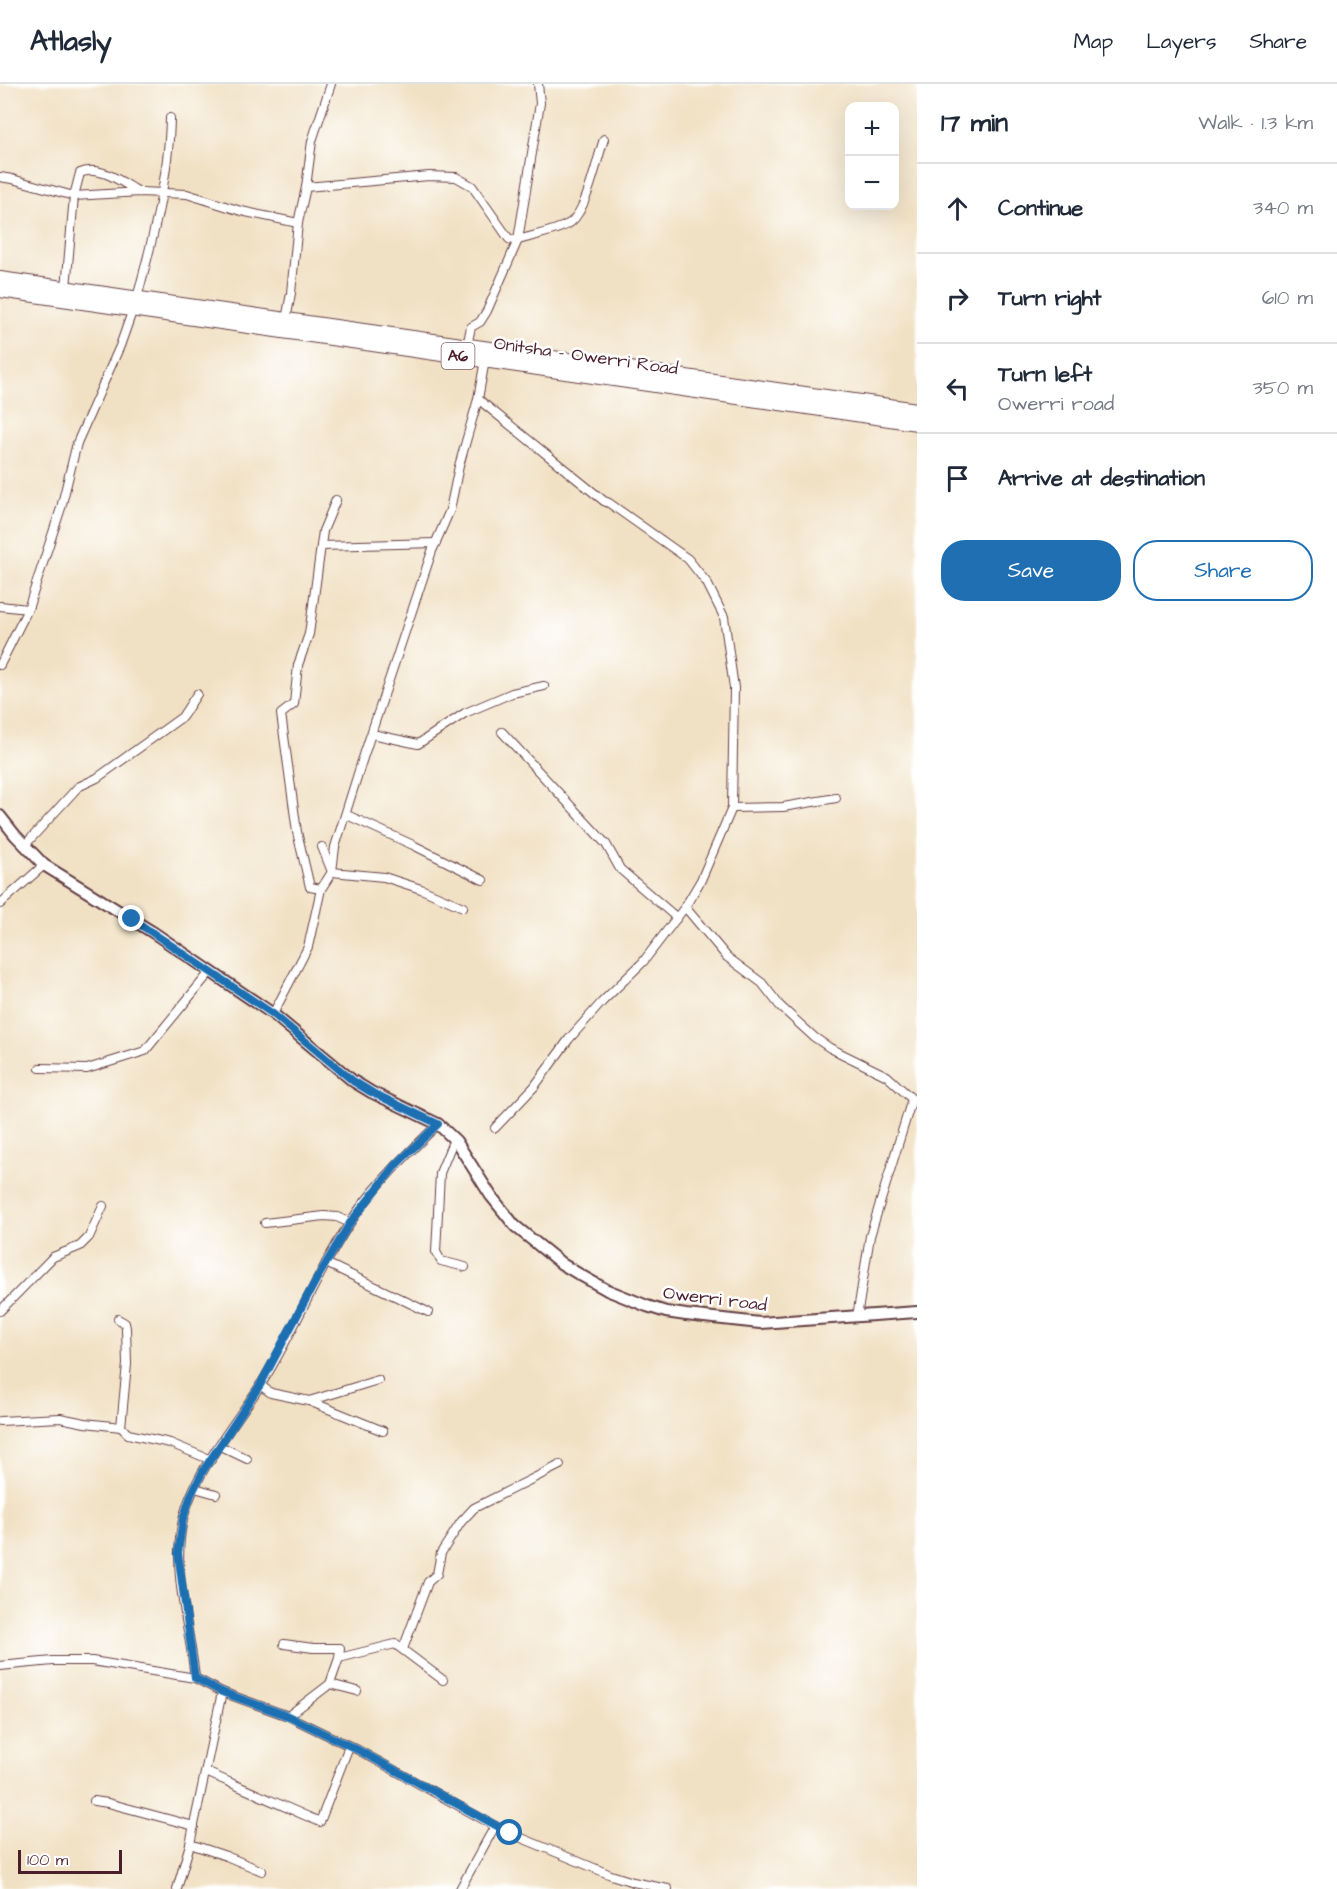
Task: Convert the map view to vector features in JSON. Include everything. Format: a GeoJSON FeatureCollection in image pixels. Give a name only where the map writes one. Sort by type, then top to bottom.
{"type":"FeatureCollection","features":[{"type":"Feature","properties":{"kind":"highway","name":"Onitsha - Owerri Road"},"geometry":{"type":"LineString","coordinates":[[0,279],[66,288],[135,304],[485,360],[917,423]]}},
{"type":"Feature","properties":{"kind":"highway","name":"Onitsha - Owerri Road"},"geometry":{"type":"LineString","coordinates":[[0,290],[286,320],[917,410]]}},
{"type":"Feature","properties":{"kind":"main road","name":"Owerri road"},"geometry":{"type":"LineString","coordinates":[[0,816],[44,864],[154,933],[273,1014],[353,1081],[438,1124],[454,1139],[491,1196],[515,1226],[562,1263],[590,1281],[627,1299],[666,1312],[760,1323],[917,1312]]}},
{"type":"Feature","properties":{"kind":"street"},"geometry":{"type":"LineString","coordinates":[[286,320],[298,224],[312,141],[331,84]]}},
{"type":"Feature","properties":{"kind":"street"},"geometry":{"type":"LineString","coordinates":[[468,346],[471,327],[480,322],[487,311],[518,240],[540,103],[537,84]]}},
{"type":"Feature","properties":{"kind":"street"},"geometry":{"type":"LineString","coordinates":[[0,665],[28,609],[61,508],[77,443],[120,346],[135,304],[148,258],[161,193],[170,135],[170,118]]}},
{"type":"Feature","properties":{"kind":"street"},"geometry":{"type":"LineString","coordinates":[[306,187],[429,176],[456,177],[472,186],[509,239],[518,240],[569,224],[579,213],[587,196],[604,139]]}},
{"type":"Feature","properties":{"kind":"street"},"geometry":{"type":"LineString","coordinates":[[66,288],[74,196],[80,173],[88,170],[102,172],[140,192]]}},
{"type":"Feature","properties":{"kind":"street"},"geometry":{"type":"LineString","coordinates":[[0,177],[74,196],[140,192],[187,194],[241,212],[298,224]]}},
{"type":"Feature","properties":{"kind":"street"},"geometry":{"type":"LineString","coordinates":[[273,1014],[308,947],[321,889],[332,872],[335,847],[436,543],[450,510],[459,466],[478,399],[485,360]]}},
{"type":"Feature","properties":{"kind":"street"},"geometry":{"type":"LineString","coordinates":[[478,399],[603,501],[688,559],[707,583],[724,617],[734,688],[732,808],[701,880],[685,907],[642,962],[569,1038],[534,1087],[495,1128]]}},
{"type":"Feature","properties":{"kind":"street"},"geometry":{"type":"LineString","coordinates":[[321,889],[310,887],[302,854],[281,714],[294,704],[298,665],[309,634],[323,531],[336,500]]}},
{"type":"Feature","properties":{"kind":"street"},"geometry":{"type":"LineString","coordinates":[[321,546],[436,543]]}},
{"type":"Feature","properties":{"kind":"street"},"geometry":{"type":"LineString","coordinates":[[0,606],[28,609]]}},
{"type":"Feature","properties":{"kind":"street"},"geometry":{"type":"LineString","coordinates":[[372,734],[418,744],[465,713],[512,693],[544,686]]}},
{"type":"Feature","properties":{"kind":"street"},"geometry":{"type":"LineString","coordinates":[[25,845],[78,787],[97,778],[182,717],[197,694]]}},
{"type":"Feature","properties":{"kind":"street"},"geometry":{"type":"LineString","coordinates":[[502,732],[606,844],[620,869],[677,918]]}},
{"type":"Feature","properties":{"kind":"street"},"geometry":{"type":"LineString","coordinates":[[732,808],[783,807],[836,798]]}},
{"type":"Feature","properties":{"kind":"street"},"geometry":{"type":"LineString","coordinates":[[346,815],[483,880]]}},
{"type":"Feature","properties":{"kind":"street"},"geometry":{"type":"LineString","coordinates":[[322,847],[332,872]]}},
{"type":"Feature","properties":{"kind":"street"},"geometry":{"type":"LineString","coordinates":[[0,904],[44,864]]}},
{"type":"Feature","properties":{"kind":"street"},"geometry":{"type":"LineString","coordinates":[[332,872],[384,877],[421,889],[463,907]]}},
{"type":"Feature","properties":{"kind":"street"},"geometry":{"type":"LineString","coordinates":[[685,907],[727,957],[762,982],[780,1006],[814,1037],[830,1048],[888,1076],[914,1100],[870,1236],[857,1317]]}},
{"type":"Feature","properties":{"kind":"street"},"geometry":{"type":"LineString","coordinates":[[40,1068],[87,1069],[145,1052],[210,972]]}},
{"type":"Feature","properties":{"kind":"street"},"geometry":{"type":"LineString","coordinates":[[195,1678],[178,1553],[183,1519],[195,1488],[260,1385],[350,1223],[396,1165],[438,1124]]}},
{"type":"Feature","properties":{"kind":"street"},"geometry":{"type":"LineString","coordinates":[[454,1139],[440,1173],[436,1252],[441,1261],[465,1267]]}},
{"type":"Feature","properties":{"kind":"street"},"geometry":{"type":"LineString","coordinates":[[0,1311],[53,1257],[80,1246],[89,1237],[103,1206]]}},
{"type":"Feature","properties":{"kind":"street"},"geometry":{"type":"LineString","coordinates":[[265,1223],[324,1216],[337,1217],[350,1223]]}},
{"type":"Feature","properties":{"kind":"street"},"geometry":{"type":"LineString","coordinates":[[326,1263],[428,1312]]}},
{"type":"Feature","properties":{"kind":"street"},"geometry":{"type":"LineString","coordinates":[[118,1318],[125,1323],[126,1328],[127,1364],[121,1427]]}},
{"type":"Feature","properties":{"kind":"street"},"geometry":{"type":"LineString","coordinates":[[309,1401],[378,1380]]}},
{"type":"Feature","properties":{"kind":"street"},"geometry":{"type":"LineString","coordinates":[[260,1385],[271,1393],[309,1401],[383,1431]]}},
{"type":"Feature","properties":{"kind":"street"},"geometry":{"type":"LineString","coordinates":[[0,1421],[60,1418],[85,1424],[121,1427],[128,1434],[170,1443],[211,1460]]}},
{"type":"Feature","properties":{"kind":"street"},"geometry":{"type":"LineString","coordinates":[[220,1446],[247,1459]]}},
{"type":"Feature","properties":{"kind":"street"},"geometry":{"type":"LineString","coordinates":[[403,1649],[428,1582],[437,1574],[441,1553],[461,1522],[474,1508],[560,1465]]}},
{"type":"Feature","properties":{"kind":"street"},"geometry":{"type":"LineString","coordinates":[[195,1488],[216,1494]]}},
{"type":"Feature","properties":{"kind":"street"},"geometry":{"type":"LineString","coordinates":[[284,1644],[313,1648],[340,1648],[330,1684],[288,1716]]}},
{"type":"Feature","properties":{"kind":"street"},"geometry":{"type":"LineString","coordinates":[[339,1658],[395,1644],[443,1680]]}},
{"type":"Feature","properties":{"kind":"street"},"geometry":{"type":"LineString","coordinates":[[0,1666],[93,1660],[195,1678],[222,1692],[288,1716],[376,1759],[495,1826],[611,1875],[668,1889]]}},
{"type":"Feature","properties":{"kind":"street"},"geometry":{"type":"LineString","coordinates":[[330,1684],[357,1691]]}},
{"type":"Feature","properties":{"kind":"street"},"geometry":{"type":"LineString","coordinates":[[177,1889],[190,1844],[222,1692]]}},
{"type":"Feature","properties":{"kind":"street"},"geometry":{"type":"LineString","coordinates":[[206,1772],[268,1797],[320,1822],[349,1746]]}},
{"type":"Feature","properties":{"kind":"street"},"geometry":{"type":"LineString","coordinates":[[94,1801],[194,1826]]}},
{"type":"Feature","properties":{"kind":"street"},"geometry":{"type":"LineString","coordinates":[[460,1889],[495,1826]]}},
{"type":"Feature","properties":{"kind":"street"},"geometry":{"type":"LineString","coordinates":[[190,1844],[262,1871]]}},
{"type":"Feature","properties":{"kind":"route"},"geometry":{"type":"LineString","coordinates":[[132,919],[273,1014],[353,1081],[438,1124],[396,1165],[350,1223],[316,1280],[260,1385],[203,1471],[191,1495],[183,1519],[178,1553],[195,1678],[222,1692],[288,1716],[358,1750],[510,1833]]}}]}
